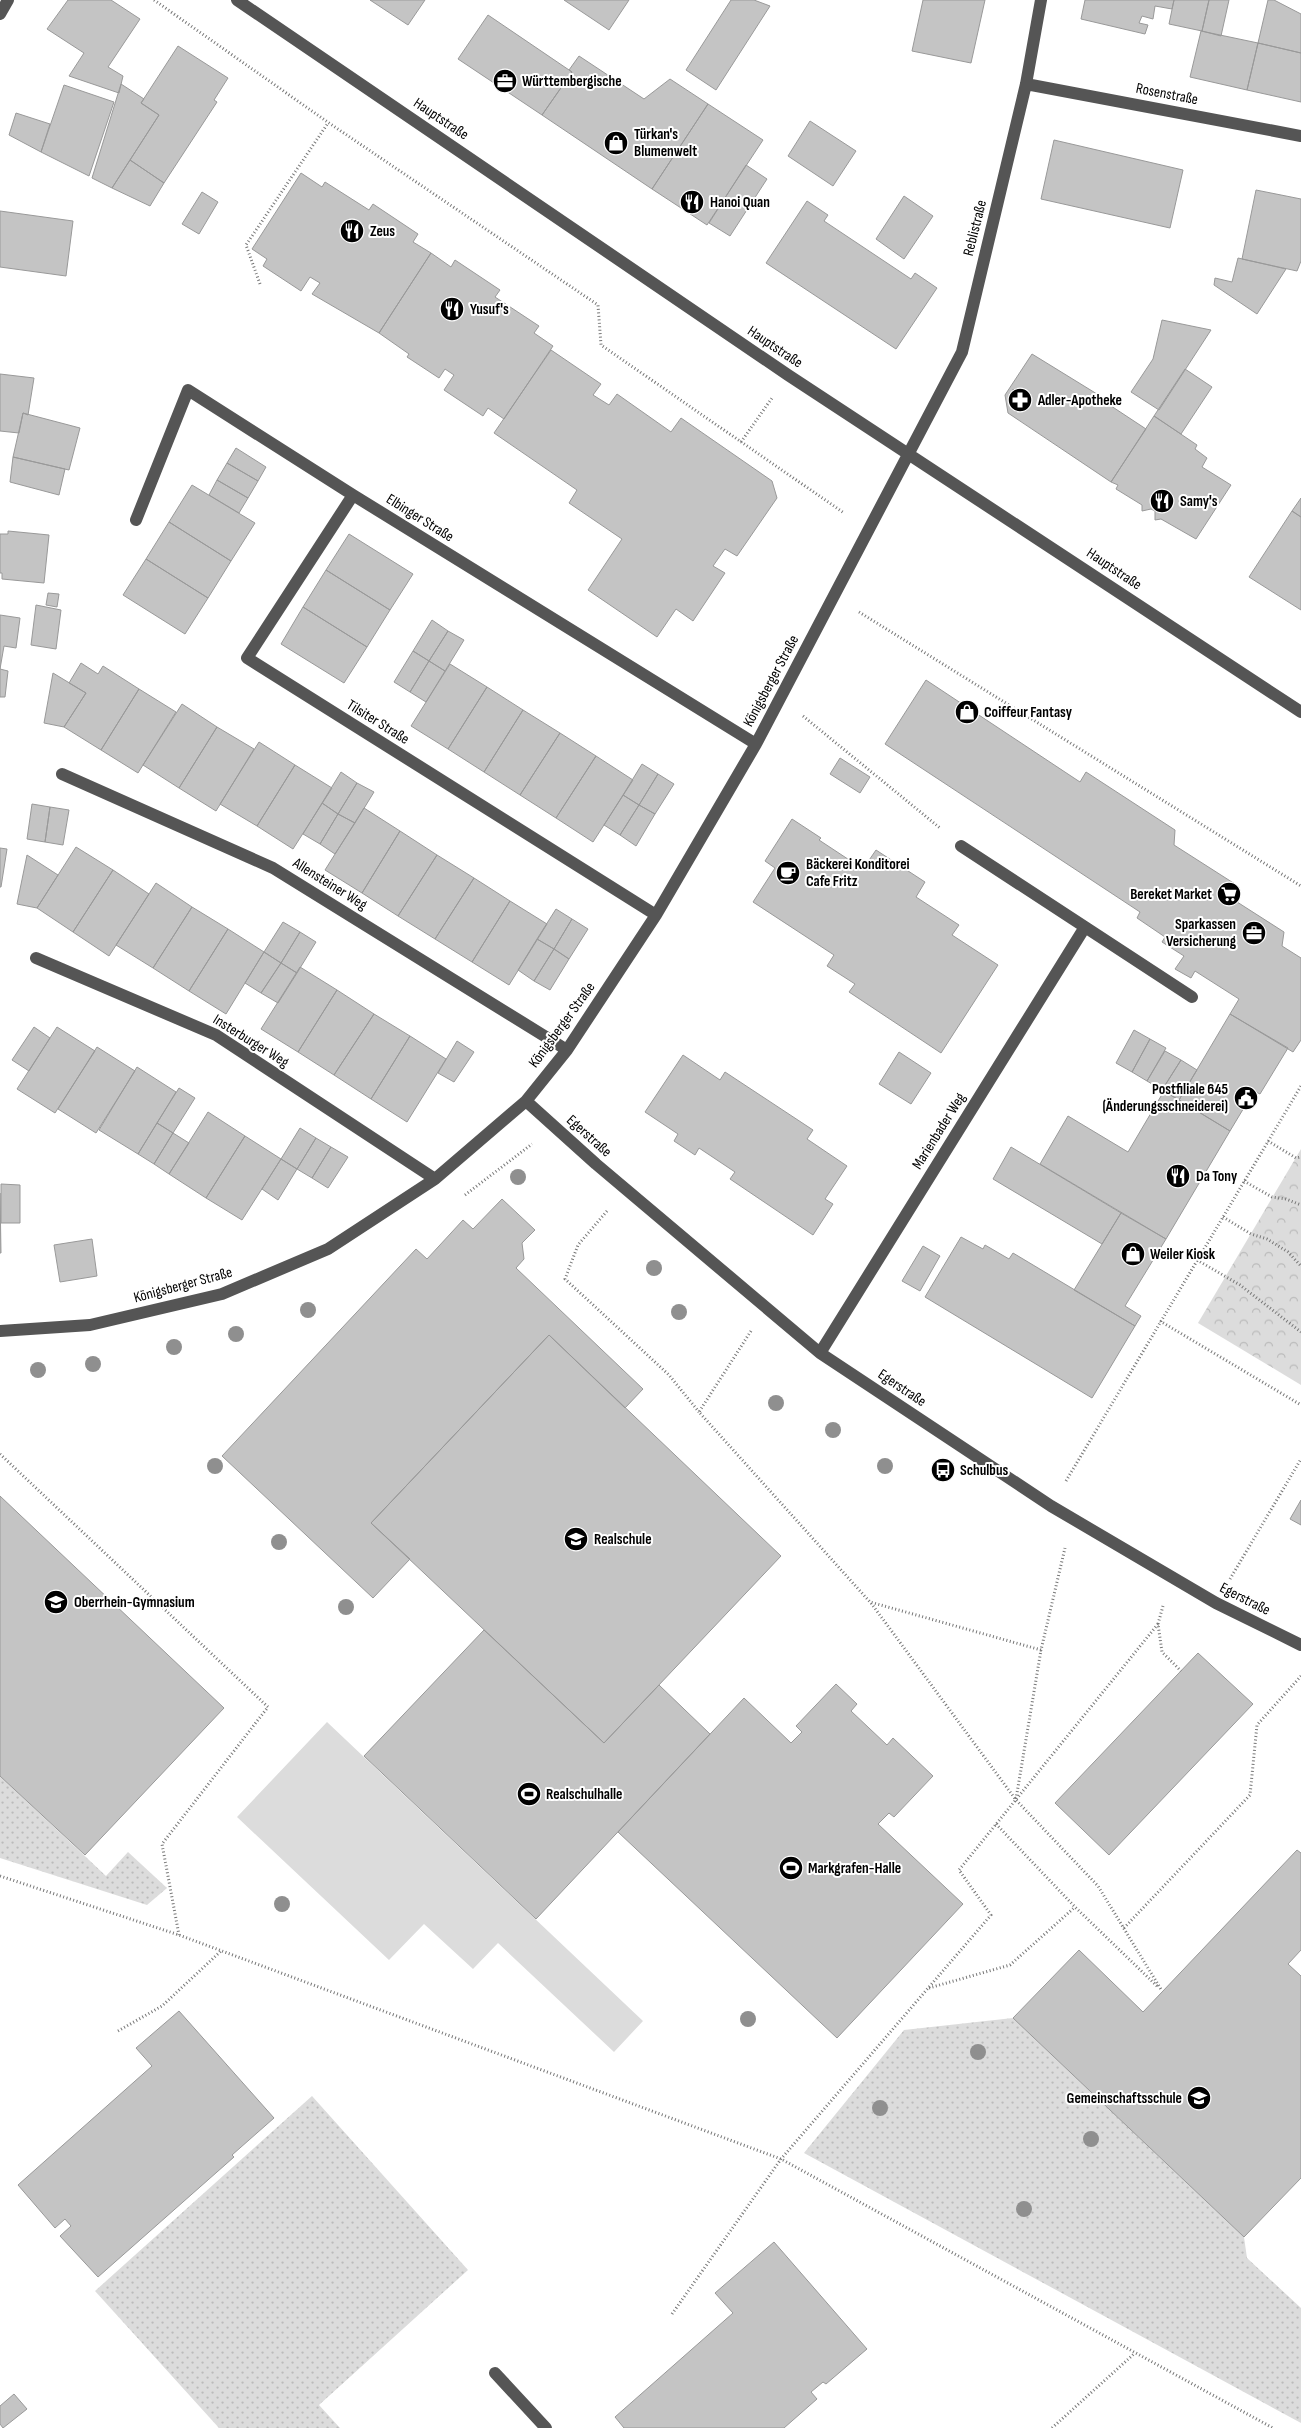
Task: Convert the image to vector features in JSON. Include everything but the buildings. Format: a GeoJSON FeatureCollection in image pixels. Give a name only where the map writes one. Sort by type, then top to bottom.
{"type":"FeatureCollection","features":[{"type":"Feature","properties":{"kind":"street"},"geometry":{"type":"LineString","coordinates":[[0,14],[8,0]]}},
{"type":"Feature","properties":{"kind":"street","name":"Hauptstraße"},"geometry":{"type":"LineString","coordinates":[[237,0],[788,375],[1301,712]]}},
{"type":"Feature","properties":{"kind":"street","name":"Reblistraße"},"geometry":{"type":"LineString","coordinates":[[910,454],[962,352],[1026,84],[1041,0]]}},
{"type":"Feature","properties":{"kind":"street","name":"Rosenstraße"},"geometry":{"type":"LineString","coordinates":[[1026,84],[1301,136]]}},
{"type":"Feature","properties":{"kind":"street","name":"Elbinger Straße"},"geometry":{"type":"LineString","coordinates":[[136,520],[188,390],[352,495],[756,744]]}},
{"type":"Feature","properties":{"kind":"street","name":"Königsberger Straße"},"geometry":{"type":"LineString","coordinates":[[0,1331],[90,1326],[222,1294],[328,1249],[434,1179],[526,1101],[567,1050],[656,915],[756,744],[910,454]]}},
{"type":"Feature","properties":{"kind":"street","name":"Tilsiter Straße"},"geometry":{"type":"LineString","coordinates":[[352,495],[247,658],[656,915]]}},
{"type":"Feature","properties":{"kind":"street","name":"Allensteiner Weg"},"geometry":{"type":"LineString","coordinates":[[62,774],[273,868],[567,1050]]}},
{"type":"Feature","properties":{"kind":"street"},"geometry":{"type":"LineString","coordinates":[[961,846],[1192,997]]}},
{"type":"Feature","properties":{"kind":"street","name":"Marienbader Weg"},"geometry":{"type":"LineString","coordinates":[[820,1353],[1085,927]]}},
{"type":"Feature","properties":{"kind":"street","name":"Insterburger Weg"},"geometry":{"type":"LineString","coordinates":[[36,958],[216,1035],[434,1179]]}},
{"type":"Feature","properties":{"kind":"street","name":"Egerstraße"},"geometry":{"type":"LineString","coordinates":[[526,1101],[626,1189],[820,1353],[1051,1506],[1216,1603],[1301,1645]]}},
{"type":"Feature","properties":{"kind":"street"},"geometry":{"type":"LineString","coordinates":[[495,2373],[546,2428]]}},
{"type":"Feature","properties":{"kind":"path"},"geometry":{"type":"LineString","coordinates":[[154,0],[328,123],[598,305],[601,345],[870,531]]}},
{"type":"Feature","properties":{"kind":"path"},"geometry":{"type":"LineString","coordinates":[[260,284],[246,245],[328,123]]}},
{"type":"Feature","properties":{"kind":"path"},"geometry":{"type":"LineString","coordinates":[[741,442],[788,375]]}},
{"type":"Feature","properties":{"kind":"path"},"geometry":{"type":"LineString","coordinates":[[835,597],[1301,886]]}},
{"type":"Feature","properties":{"kind":"path"},"geometry":{"type":"LineString","coordinates":[[781,697],[961,846]]}},
{"type":"Feature","properties":{"kind":"path"},"geometry":{"type":"LineString","coordinates":[[1051,1506],[1301,1086]]}},
{"type":"Feature","properties":{"kind":"path"},"geometry":{"type":"LineString","coordinates":[[1268,1141],[1296,1158],[1301,1158]]}},
{"type":"Feature","properties":{"kind":"path"},"geometry":{"type":"LineString","coordinates":[[1244,1181],[1272,1197],[1286,1199],[1301,1205]]}},
{"type":"Feature","properties":{"kind":"path"},"geometry":{"type":"LineString","coordinates":[[626,1189],[578,1246],[566,1279],[669,1375],[699,1412],[870,1602],[1016,1800],[1098,1886],[1162,1991],[1075,1907],[996,1824]]}},
{"type":"Feature","properties":{"kind":"path"},"geometry":{"type":"LineString","coordinates":[[1223,1217],[1250,1234],[1267,1239],[1288,1252],[1301,1266]]}},
{"type":"Feature","properties":{"kind":"path"},"geometry":{"type":"LineString","coordinates":[[1197,1260],[1240,1286],[1301,1332]]}},
{"type":"Feature","properties":{"kind":"path"},"geometry":{"type":"LineString","coordinates":[[699,1412],[766,1307]]}},
{"type":"Feature","properties":{"kind":"path"},"geometry":{"type":"LineString","coordinates":[[1160,1321],[1301,1405]]}},
{"type":"Feature","properties":{"kind":"path"},"geometry":{"type":"LineString","coordinates":[[0,1454],[268,1707],[162,1844],[180,1935]]}},
{"type":"Feature","properties":{"kind":"path"},"geometry":{"type":"LineString","coordinates":[[1216,1603],[1301,1459]]}},
{"type":"Feature","properties":{"kind":"path"},"geometry":{"type":"LineString","coordinates":[[1016,1800],[1041,1650],[1073,1519]]}},
{"type":"Feature","properties":{"kind":"path"},"geometry":{"type":"LineString","coordinates":[[1171,1576],[1158,1624],[1162,1652],[1181,1671]]}},
{"type":"Feature","properties":{"kind":"path"},"geometry":{"type":"LineString","coordinates":[[870,1602],[1041,1650]]}},
{"type":"Feature","properties":{"kind":"path"},"geometry":{"type":"LineString","coordinates":[[672,2314],[781,2159],[992,1915],[959,1870],[1158,1624]]}},
{"type":"Feature","properties":{"kind":"path"},"geometry":{"type":"LineString","coordinates":[[1124,1928],[1250,1796],[1257,1726],[1301,1676]]}},
{"type":"Feature","properties":{"kind":"path"},"geometry":{"type":"LineString","coordinates":[[0,1876],[180,1935],[781,2159],[1274,2428]]}},
{"type":"Feature","properties":{"kind":"path"},"geometry":{"type":"LineString","coordinates":[[929,1988],[1010,1965],[1075,1907]]}},
{"type":"Feature","properties":{"kind":"path"},"geometry":{"type":"LineString","coordinates":[[118,2031],[162,2006],[221,1951]]}},
{"type":"Feature","properties":{"kind":"path"},"geometry":{"type":"LineString","coordinates":[[1052,2428],[1135,2353]]}},
{"type":"Feature","properties":{"kind":"green space"},"geometry":{"type":"Polygon","coordinates":[[[1301,1149],[1301,1385],[1198,1323],[1301,1149]]]}},
{"type":"Feature","properties":{"kind":"green space"},"geometry":{"type":"Polygon","coordinates":[[[327,1722],[643,2021],[614,2052],[498,1943],[473,1969],[424,1924],[389,1960],[237,1817],[327,1722]]]}},
{"type":"Feature","properties":{"kind":"green space"},"geometry":{"type":"Polygon","coordinates":[[[0,1776],[106,1876],[128,1852],[167,1888],[147,1905],[0,1858],[0,1776]]]}},
{"type":"Feature","properties":{"kind":"green space"},"geometry":{"type":"Polygon","coordinates":[[[1013,2018],[1244,2237],[1247,2258],[1301,2308],[1301,2423],[804,2153],[904,2030],[1013,2018]]]}},
{"type":"Feature","properties":{"kind":"green space"},"geometry":{"type":"Polygon","coordinates":[[[312,2096],[468,2270],[319,2405],[340,2428],[219,2428],[95,2291],[312,2096]]]}},
{"type":"Feature","properties":{"kind":"place","name":"Württembergische"},"geometry":{"type":"Point","coordinates":[505,81]}},
{"type":"Feature","properties":{"kind":"place","name":"Türkan's Blumenwelt"},"geometry":{"type":"Point","coordinates":[616,143]}},
{"type":"Feature","properties":{"kind":"place","name":"Hanoi Quan"},"geometry":{"type":"Point","coordinates":[692,202]}},
{"type":"Feature","properties":{"kind":"place","name":"Zeus"},"geometry":{"type":"Point","coordinates":[352,231]}},
{"type":"Feature","properties":{"kind":"place","name":"Yusuf's"},"geometry":{"type":"Point","coordinates":[452,309]}},
{"type":"Feature","properties":{"kind":"place","name":"Adler-Apotheke"},"geometry":{"type":"Point","coordinates":[1020,400]}},
{"type":"Feature","properties":{"kind":"place","name":"Samy's"},"geometry":{"type":"Point","coordinates":[1162,501]}},
{"type":"Feature","properties":{"kind":"place","name":"Coiffeur Fantasy"},"geometry":{"type":"Point","coordinates":[967,712]}},
{"type":"Feature","properties":{"kind":"place","name":"Bäckerei Konditorei Cafe Fritz"},"geometry":{"type":"Point","coordinates":[788,873]}},
{"type":"Feature","properties":{"kind":"place","name":"Bereket Market"},"geometry":{"type":"Point","coordinates":[1229,894]}},
{"type":"Feature","properties":{"kind":"place","name":"Sparkassen Versicherung"},"geometry":{"type":"Point","coordinates":[1254,933]}},
{"type":"Feature","properties":{"kind":"place","name":"Postfiliale 645 (Änderungsschneiderei)"},"geometry":{"type":"Point","coordinates":[1246,1098]}},
{"type":"Feature","properties":{"kind":"place","name":"Da Tony"},"geometry":{"type":"Point","coordinates":[1178,1176]}},
{"type":"Feature","properties":{"kind":"place","name":"Weiler Kiosk"},"geometry":{"type":"Point","coordinates":[1133,1254]}},
{"type":"Feature","properties":{"kind":"place","name":"Schulbus"},"geometry":{"type":"Point","coordinates":[943,1470]}},
{"type":"Feature","properties":{"kind":"place","name":"Realschule"},"geometry":{"type":"Point","coordinates":[576,1539]}},
{"type":"Feature","properties":{"kind":"place","name":"Oberrhein-Gymnasium"},"geometry":{"type":"Point","coordinates":[56,1602]}},
{"type":"Feature","properties":{"kind":"place","name":"Realschulhalle"},"geometry":{"type":"Point","coordinates":[529,1794]}},
{"type":"Feature","properties":{"kind":"place","name":"Markgrafen-Halle"},"geometry":{"type":"Point","coordinates":[791,1868]}},
{"type":"Feature","properties":{"kind":"place","name":"Gemeinschaftsschule"},"geometry":{"type":"Point","coordinates":[1199,2098]}}]}
